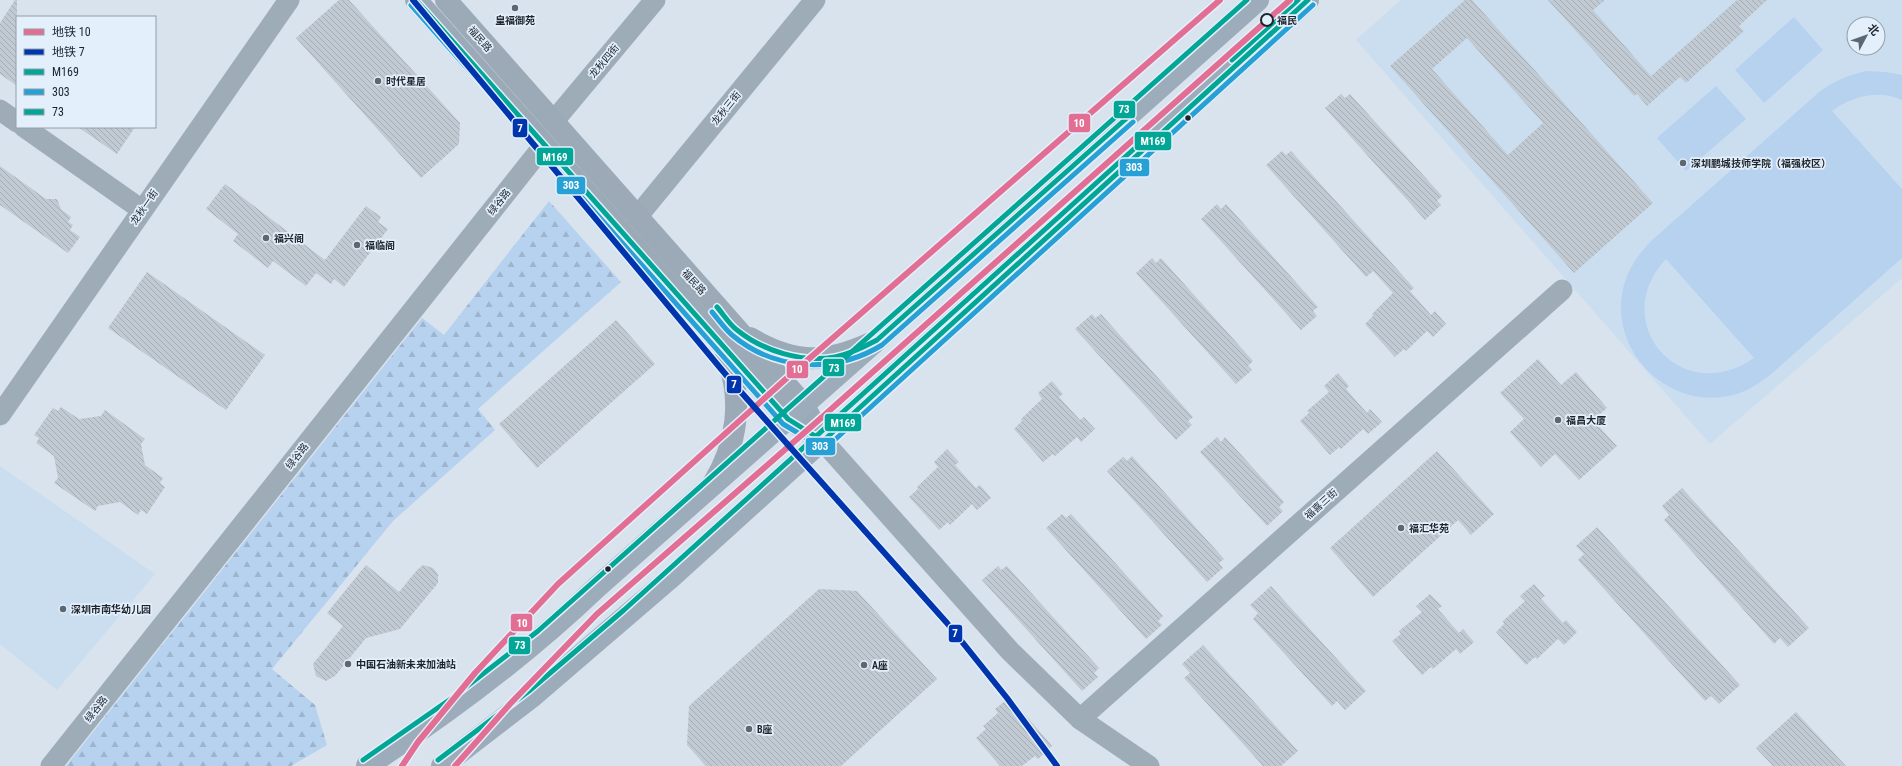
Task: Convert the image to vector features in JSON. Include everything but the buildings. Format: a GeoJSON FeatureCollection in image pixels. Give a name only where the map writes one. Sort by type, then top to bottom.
{"type":"FeatureCollection","features":[{"type":"Feature","properties":{"kind":"main road"},"geometry":{"type":"LineString","coordinates":[[416,0],[788,419],[823,441]]}},
{"type":"Feature","properties":{"kind":"main road","name":"福民路"},"geometry":{"type":"LineString","coordinates":[[446,0],[804,405],[823,441]]}},
{"type":"Feature","properties":{"kind":"main road"},"geometry":{"type":"LineString","coordinates":[[367,766],[415,735],[464,699],[553,629],[596,588],[878,340],[1258,0]]}},
{"type":"Feature","properties":{"kind":"main road"},"geometry":{"type":"LineString","coordinates":[[442,766],[533,696],[581,656],[823,441],[1308,0]]}},
{"type":"Feature","properties":{"kind":"main road"},"geometry":{"type":"LineString","coordinates":[[738,330],[762,345],[803,358],[828,358],[850,353],[878,340]]}},
{"type":"Feature","properties":{"kind":"main road"},"geometry":{"type":"LineString","coordinates":[[712,486],[725,464],[734,435],[736,410],[735,386],[732,369],[717,340]]}},
{"type":"Feature","properties":{"kind":"street","name":"龙秋一街"},"geometry":{"type":"LineString","coordinates":[[0,415],[289,0]]}},
{"type":"Feature","properties":{"kind":"street","name":"龙秋四街"},"geometry":{"type":"LineString","coordinates":[[553,122],[655,0]]}},
{"type":"Feature","properties":{"kind":"street","name":"龙秋三街"},"geometry":{"type":"LineString","coordinates":[[637,217],[815,0]]}},
{"type":"Feature","properties":{"kind":"street"},"geometry":{"type":"LineString","coordinates":[[0,110],[16,121]]}},
{"type":"Feature","properties":{"kind":"street"},"geometry":{"type":"LineString","coordinates":[[25,128],[142,210]]}},
{"type":"Feature","properties":{"kind":"street","name":"绿谷路"},"geometry":{"type":"LineString","coordinates":[[51,766],[544,145]]}},
{"type":"Feature","properties":{"kind":"street","name":"福喜三街"},"geometry":{"type":"LineString","coordinates":[[1080,719],[1562,290]]}},
{"type":"Feature","properties":{"kind":"street"},"geometry":{"type":"LineString","coordinates":[[823,441],[1010,651],[1080,719],[1149,766]]}},
{"type":"Feature","properties":{"kind":"shaded area","name":"深圳鹏城技师学院（福强校区）"},"geometry":{"type":"Polygon","coordinates":[[[1401,0],[1902,0],[1902,278],[1710,444],[1356,40],[1401,0]]]}},
{"type":"Feature","properties":{"kind":"shaded area","name":"深圳市南华幼儿园"},"geometry":{"type":"Polygon","coordinates":[[[0,466],[155,574],[57,690],[0,644],[0,466]]]}},
{"type":"Feature","properties":{"kind":"green space"},"geometry":{"type":"Polygon","coordinates":[[[1794,17],[1823,50],[1764,103],[1735,70],[1794,17]]]}},
{"type":"Feature","properties":{"kind":"green space"},"geometry":{"type":"Polygon","coordinates":[[[1867,71],[1902,75],[1902,100],[1884,95],[1866,96],[1848,101],[1832,111],[1902,189],[1902,258],[1769,376],[1758,384],[1737,394],[1713,398],[1690,395],[1669,387],[1651,373],[1636,356],[1626,336],[1621,313],[1623,289],[1633,264],[1650,242],[1818,93],[1836,82],[1867,71]],[[1666,259],[1650,283],[1644,308],[1648,331],[1660,351],[1678,365],[1701,373],[1727,371],[1754,358],[1666,259]]]}},
{"type":"Feature","properties":{"kind":"green space"},"geometry":{"type":"Polygon","coordinates":[[[1716,86],[1746,119],[1686,171],[1657,138],[1716,86]]]}},
{"type":"Feature","properties":{"kind":"green space"},"geometry":{"type":"Polygon","coordinates":[[[549,201],[621,282],[478,409],[495,430],[393,521],[272,669],[315,705],[327,745],[291,766],[66,766],[422,318],[444,335],[549,201]]]}},
{"type":"Feature","properties":{"kind":"metro line","name":"7"},"geometry":{"type":"LineString","coordinates":[[413,0],[732,382],[947,623],[1007,698],[1057,766]]}},
{"type":"Feature","properties":{"kind":"metro line","name":"10"},"geometry":{"type":"LineString","coordinates":[[402,766],[418,742],[475,673],[558,584],[787,378],[1220,0]]}},
{"type":"Feature","properties":{"kind":"metro line","name":"10"},"geometry":{"type":"LineString","coordinates":[[455,766],[510,704],[597,614],[820,419],[1290,0]]}},
{"type":"Feature","properties":{"kind":"transit line","name":"M169"},"geometry":{"type":"LineString","coordinates":[[416,0],[788,419],[823,441],[1308,0]]}},
{"type":"Feature","properties":{"kind":"transit line","name":"73"},"geometry":{"type":"LineString","coordinates":[[363,760],[452,698],[538,631],[1247,0]]}},
{"type":"Feature","properties":{"kind":"transit line","name":"73"},"geometry":{"type":"LineString","coordinates":[[1232,60],[1298,0]]}},
{"type":"Feature","properties":{"kind":"transit line","name":"303"},"geometry":{"type":"LineString","coordinates":[[411,5],[783,424],[823,448],[828,446],[1313,5]]}},
{"type":"Feature","properties":{"kind":"transit line","name":"M169"},"geometry":{"type":"LineString","coordinates":[[717,307],[731,325],[737,330],[759,344],[783,354],[796,357],[822,358],[841,356],[862,348],[877,340],[1128,117]]}},
{"type":"Feature","properties":{"kind":"transit line","name":"303"},"geometry":{"type":"LineString","coordinates":[[712,312],[732,335],[749,347],[767,356],[786,362],[825,364],[845,361],[864,354],[882,345],[1133,122]]}},
{"type":"Feature","properties":{"kind":"transit line","name":"73"},"geometry":{"type":"LineString","coordinates":[[438,760],[529,691],[624,610],[1146,138]]}},
{"type":"Feature","properties":{"kind":"place","name":"皇福御苑"},"geometry":{"type":"Point","coordinates":[515,8]}},
{"type":"Feature","properties":{"kind":"place","name":"福民"},"geometry":{"type":"Point","coordinates":[1267,20]}},
{"type":"Feature","properties":{"kind":"place","name":"时代星居"},"geometry":{"type":"Point","coordinates":[378,81]}},
{"type":"Feature","properties":{"kind":"place","name":"深圳鹏城技师学院（福强校区）"},"geometry":{"type":"Point","coordinates":[1683,163]}},
{"type":"Feature","properties":{"kind":"place","name":"福兴阁"},"geometry":{"type":"Point","coordinates":[266,238]}},
{"type":"Feature","properties":{"kind":"place","name":"福临阁"},"geometry":{"type":"Point","coordinates":[357,245]}},
{"type":"Feature","properties":{"kind":"place","name":"福昌大厦"},"geometry":{"type":"Point","coordinates":[1558,420]}},
{"type":"Feature","properties":{"kind":"place","name":"福汇华苑"},"geometry":{"type":"Point","coordinates":[1401,528]}},
{"type":"Feature","properties":{"kind":"place","name":"深圳市南华幼儿园"},"geometry":{"type":"Point","coordinates":[63,609]}},
{"type":"Feature","properties":{"kind":"place","name":"中国石油新未来加油站"},"geometry":{"type":"Point","coordinates":[348,664]}},
{"type":"Feature","properties":{"kind":"place","name":"A座"},"geometry":{"type":"Point","coordinates":[864,665]}},
{"type":"Feature","properties":{"kind":"place","name":"B座"},"geometry":{"type":"Point","coordinates":[749,729]}}]}
